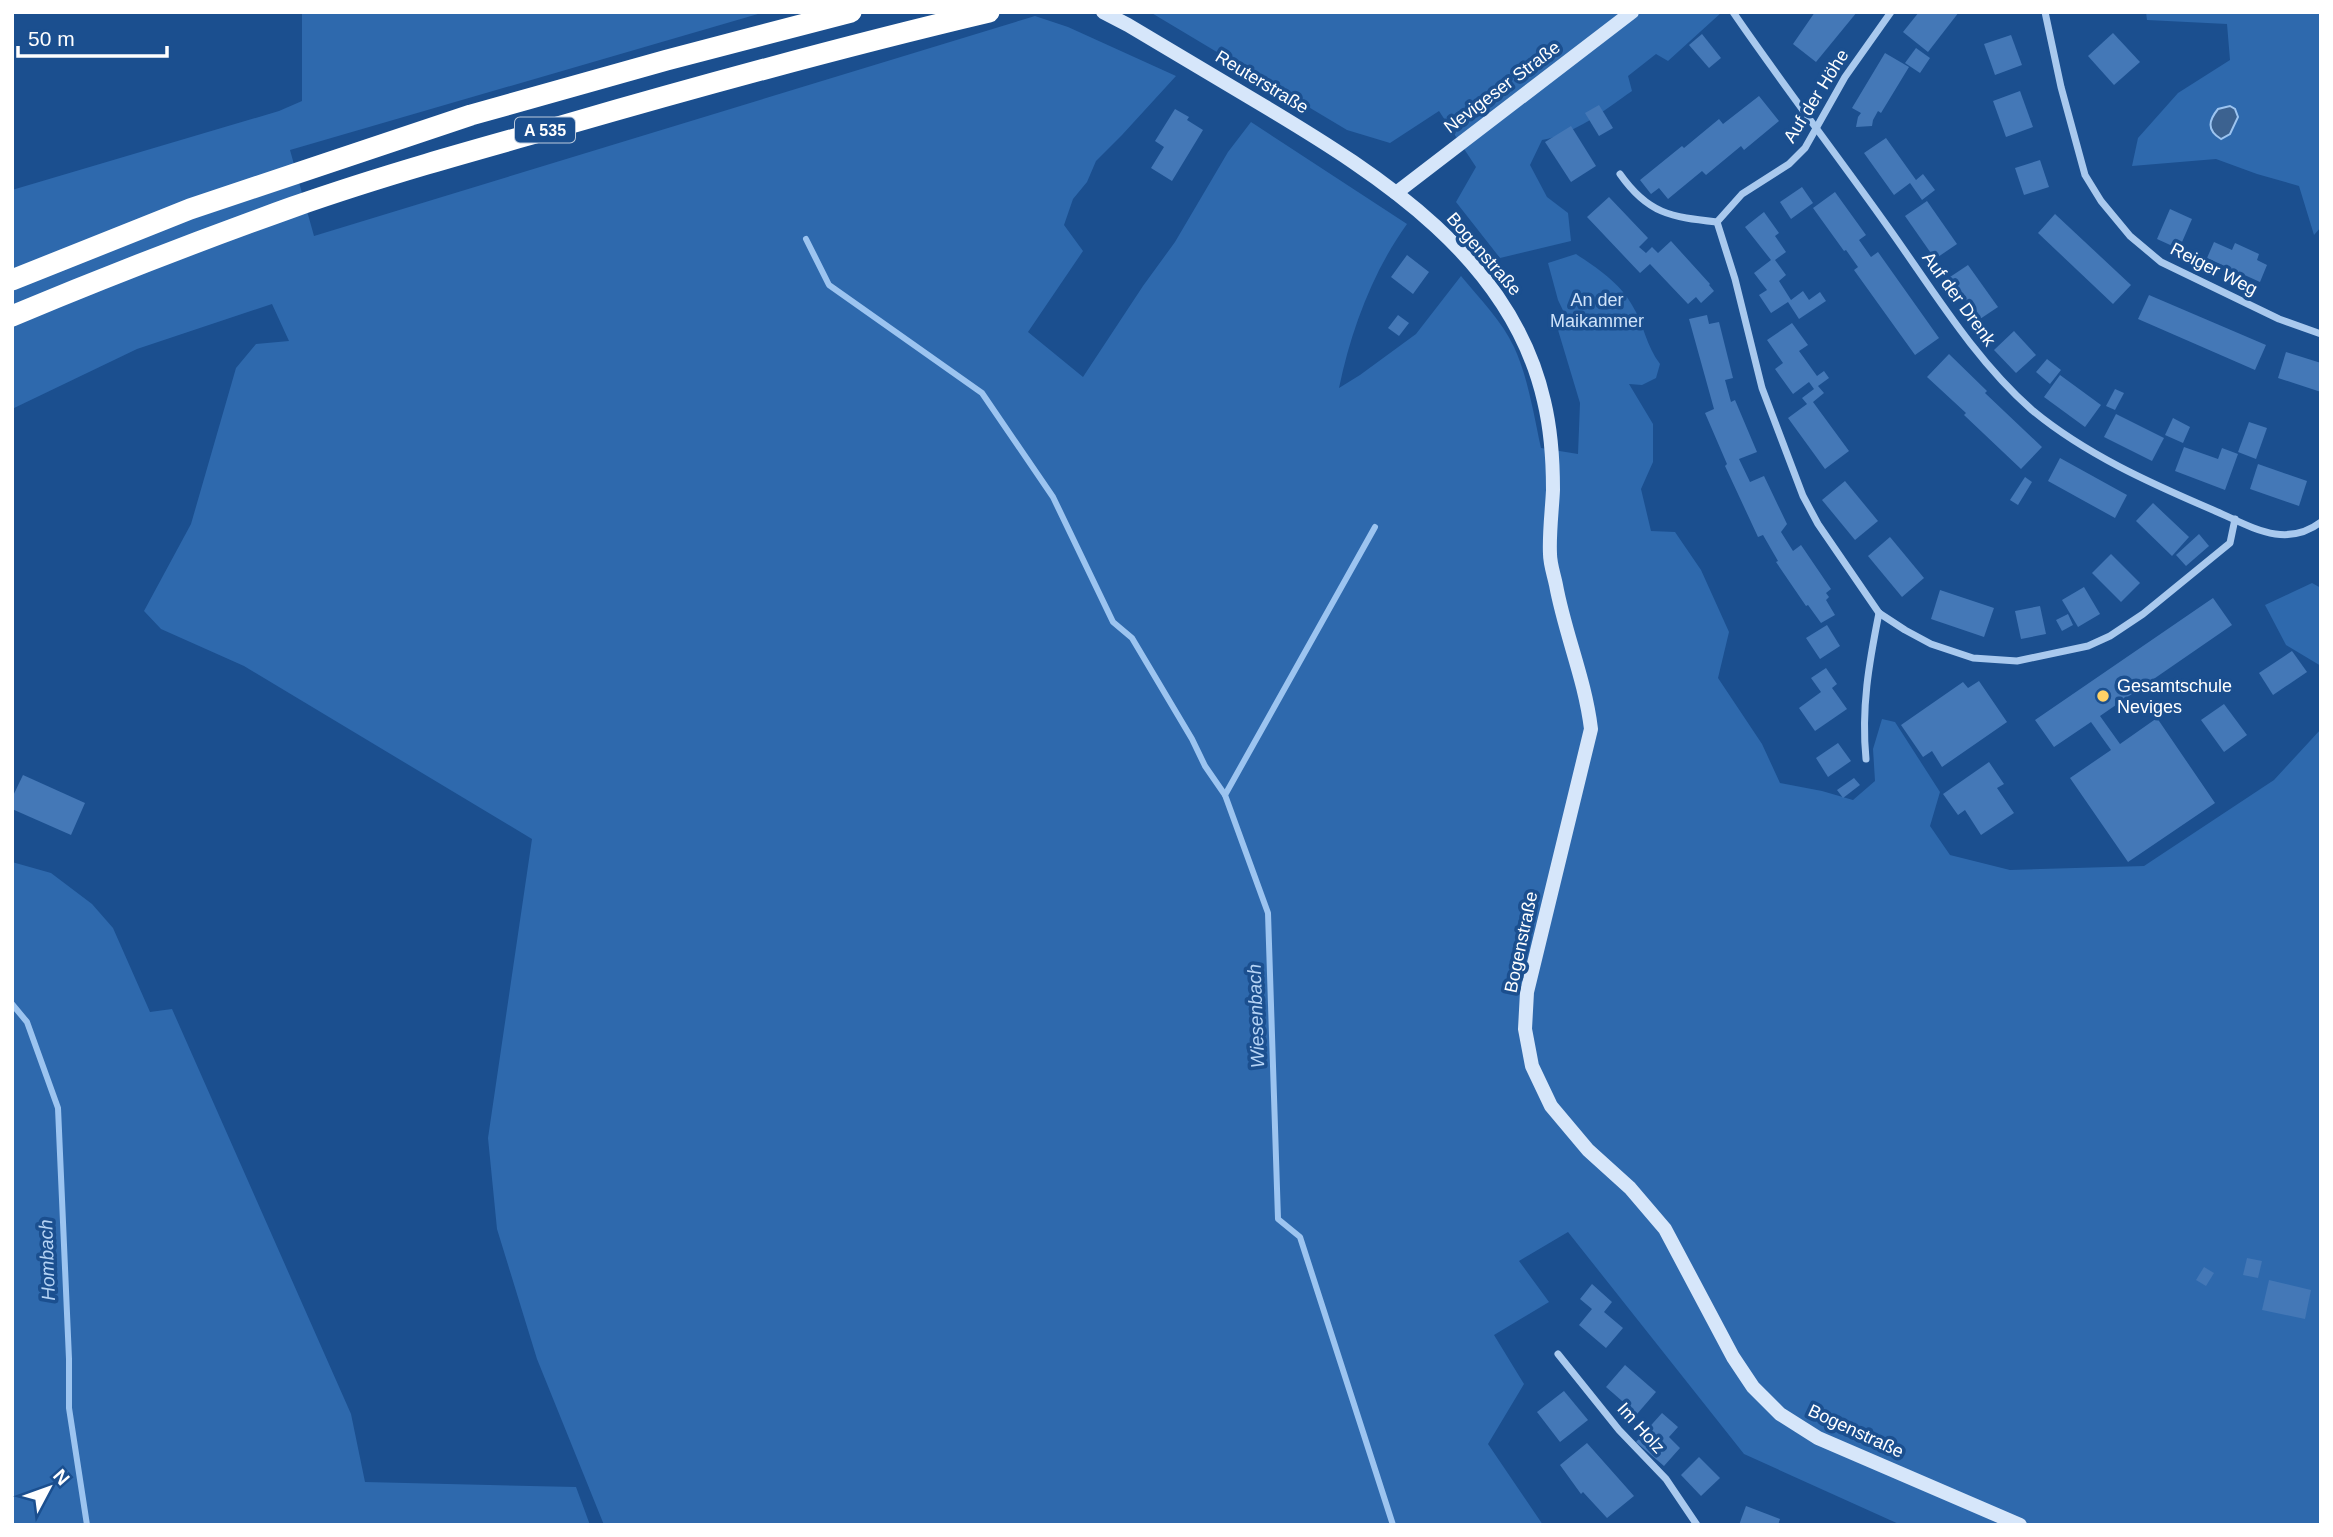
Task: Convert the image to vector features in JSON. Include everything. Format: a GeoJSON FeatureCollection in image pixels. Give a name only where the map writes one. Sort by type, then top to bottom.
{"type":"FeatureCollection","features":[{"type":"Feature","properties":{"kind":"highway","name":"A 535"},"geometry":{"type":"LineString","coordinates":[[12,280],[190,209],[471,115],[851,12]]}},
{"type":"Feature","properties":{"kind":"highway","name":"A 535"},"geometry":{"type":"LineString","coordinates":[[12,316],[109,276],[295,206],[681,91],[879,38],[989,12]]}},
{"type":"Feature","properties":{"kind":"main road","name":"Reuterstraße"},"geometry":{"type":"LineString","coordinates":[[1103,12],[1128,24],[1333,147],[1396,192]]}},
{"type":"Feature","properties":{"kind":"main road","name":"Nevigeser Straße"},"geometry":{"type":"LineString","coordinates":[[1396,192],[1632,12]]}},
{"type":"Feature","properties":{"kind":"main road","name":"Bogenstraße"},"geometry":{"type":"LineString","coordinates":[[1396,192],[1446,234],[1502,301],[1532,360],[1544,399],[1552,443],[1550,555],[1560,606],[1587,699],[1591,729],[1527,992],[1525,1029],[1532,1066],[1551,1106],[1588,1150],[1630,1188],[1665,1229],[1733,1357],[1753,1387],[1780,1414],[1818,1438],[2020,1525]]}},
{"type":"Feature","properties":{"kind":"street","name":"Auf der Drenk"},"geometry":{"type":"LineString","coordinates":[[1733,12],[1972,345],[2008,388],[2058,430],[2111,461],[2164,489],[2235,519]]}},
{"type":"Feature","properties":{"kind":"street","name":"Auf der Höhe"},"geometry":{"type":"LineString","coordinates":[[1717,222],[1742,194],[1789,164],[1805,148],[1845,77],[1891,12]]}},
{"type":"Feature","properties":{"kind":"street","name":"Reiger Weg"},"geometry":{"type":"LineString","coordinates":[[2045,12],[2061,87],[2085,175],[2101,201],[2130,236],[2161,262],[2279,319],[2321,334]]}},
{"type":"Feature","properties":{"kind":"street"},"geometry":{"type":"LineString","coordinates":[[1620,174],[1630,189],[1652,208],[1681,218],[1717,222],[1735,279],[1762,388],[1803,496],[1818,524],[1879,613],[1931,644],[1973,658],[2017,661],[2064,652],[2110,636],[2164,598],[2230,543],[2235,519],[2279,536],[2304,532],[2321,522]]}},
{"type":"Feature","properties":{"kind":"street"},"geometry":{"type":"LineString","coordinates":[[1866,759],[1863,724],[1866,686],[1879,613]]}},
{"type":"Feature","properties":{"kind":"street","name":"Im Holz"},"geometry":{"type":"LineString","coordinates":[[1559,1354],[1619,1430],[1666,1479],[1697,1525]]}},
{"type":"Feature","properties":{"kind":"green space","name":"An der Maikammer"},"geometry":{"type":"Polygon","coordinates":[[[302,12],[765,12],[290,150],[314,236],[1035,16],[1068,27],[1176,76],[1096,161],[1087,182],[1073,199],[1064,225],[1083,251],[1028,332],[1083,377],[1175,242],[1228,152],[1251,122],[1407,224],[1384,261],[1365,302],[1339,388],[1416,334],[1461,276],[1497,319],[1514,347],[1527,384],[1541,448],[1578,454],[1580,403],[1555,320],[1569,323],[1558,300],[1548,263],[1576,254],[1607,276],[1627,297],[1660,364],[1656,378],[1642,385],[1629,384],[1653,424],[1653,462],[1641,489],[1651,531],[1675,532],[1701,570],[1729,632],[1718,678],[1762,744],[1780,783],[1853,800],[1875,781],[1873,749],[1882,719],[1895,722],[1940,792],[1930,826],[1950,855],[2010,870],[2144,866],[2274,780],[2321,729],[2321,1525],[1901,1525],[1744,1454],[1568,1232],[1519,1261],[1549,1302],[1494,1335],[1524,1384],[1488,1444],[1543,1525],[604,1525],[537,1359],[497,1229],[488,1138],[532,839],[244,666],[161,629],[144,611],[191,524],[236,368],[256,344],[289,341],[272,304],[137,349],[12,409],[12,190],[279,111],[302,101],[302,12]]]}},
{"type":"Feature","properties":{"kind":"green space"},"geometry":{"type":"Polygon","coordinates":[[[1150,12],[1722,12],[1668,61],[1656,54],[1628,76],[1632,91],[1611,106],[1578,127],[1542,140],[1530,165],[1547,197],[1568,213],[1571,241],[1500,258],[1456,202],[1476,167],[1439,111],[1390,143],[1347,130],[1150,12]]]}},
{"type":"Feature","properties":{"kind":"green space"},"geometry":{"type":"Polygon","coordinates":[[[2146,12],[2321,12],[2321,227],[2314,235],[2299,186],[2216,159],[2132,166],[2138,138],[2178,93],[2230,60],[2227,24],[2147,20],[2146,12]]]}},
{"type":"Feature","properties":{"kind":"green space"},"geometry":{"type":"Polygon","coordinates":[[[2312,583],[2321,588],[2321,666],[2286,645],[2265,605],[2312,583]]]}},
{"type":"Feature","properties":{"kind":"green space"},"geometry":{"type":"Polygon","coordinates":[[[12,862],[51,873],[92,904],[113,928],[150,1012],[172,1009],[351,1414],[365,1482],[576,1487],[590,1525],[12,1525],[12,862]]]}},
{"type":"Feature","properties":{"kind":"shaded area"},"geometry":{"type":"Polygon","coordinates":[[[2230,106],[2235,109],[2238,117],[2230,134],[2221,139],[2213,132],[2211,121],[2218,109],[2230,106]]]}},
{"type":"Feature","properties":{"kind":"building"},"geometry":{"type":"Polygon","coordinates":[[[1815,12],[1857,12],[1816,62],[1793,44],[1815,12]]]}},
{"type":"Feature","properties":{"kind":"building"},"geometry":{"type":"Polygon","coordinates":[[[1919,12],[1959,12],[1928,52],[1903,32],[1919,12]]]}},
{"type":"Feature","properties":{"kind":"building"},"geometry":{"type":"Polygon","coordinates":[[[2113,33],[2140,62],[2114,85],[2088,56],[2113,33]]]}},
{"type":"Feature","properties":{"kind":"building"},"geometry":{"type":"Polygon","coordinates":[[[1702,34],[1721,58],[1709,68],[1689,45],[1702,34]]]}},
{"type":"Feature","properties":{"kind":"building"},"geometry":{"type":"Polygon","coordinates":[[[2011,35],[2022,65],[1995,75],[1984,44],[2011,35]]]}},
{"type":"Feature","properties":{"kind":"building"},"geometry":{"type":"Polygon","coordinates":[[[1916,48],[1930,58],[1920,73],[1905,63],[1916,48]]]}},
{"type":"Feature","properties":{"kind":"building"},"geometry":{"type":"Polygon","coordinates":[[[1885,53],[1909,67],[1881,113],[1878,111],[1872,126],[1856,127],[1861,113],[1852,108],[1885,53]]]}},
{"type":"Feature","properties":{"kind":"building"},"geometry":{"type":"Polygon","coordinates":[[[2020,91],[2033,127],[2006,137],[1993,101],[2020,91]]]}},
{"type":"Feature","properties":{"kind":"building"},"geometry":{"type":"Polygon","coordinates":[[[1759,96],[1779,121],[1744,150],[1741,146],[1706,175],[1702,171],[1668,199],[1659,188],[1651,194],[1640,180],[1719,119],[1723,124],[1759,96]]]}},
{"type":"Feature","properties":{"kind":"building"},"geometry":{"type":"Polygon","coordinates":[[[1599,105],[1613,128],[1599,136],[1585,113],[1599,105]]]}},
{"type":"Feature","properties":{"kind":"building"},"geometry":{"type":"Polygon","coordinates":[[[1175,109],[1203,130],[1172,181],[1151,168],[1164,147],[1155,141],[1175,109]]]}},
{"type":"Feature","properties":{"kind":"building"},"geometry":{"type":"Polygon","coordinates":[[[1571,126],[1596,166],[1571,182],[1545,142],[1571,126]]]}},
{"type":"Feature","properties":{"kind":"building"},"geometry":{"type":"Polygon","coordinates":[[[1886,138],[1916,180],[1923,174],[1935,190],[1922,200],[1910,183],[1894,195],[1864,153],[1886,138]]]}},
{"type":"Feature","properties":{"kind":"building"},"geometry":{"type":"Polygon","coordinates":[[[2040,160],[2049,187],[2024,195],[2015,168],[2040,160]]]}},
{"type":"Feature","properties":{"kind":"building"},"geometry":{"type":"Polygon","coordinates":[[[1802,187],[1813,203],[1791,219],[1780,202],[1802,187]]]}},
{"type":"Feature","properties":{"kind":"building"},"geometry":{"type":"Polygon","coordinates":[[[1835,192],[1866,235],[1859,240],[1871,257],[1878,252],[1939,338],[1915,355],[1854,270],[1858,267],[1813,208],[1835,192]]]}},
{"type":"Feature","properties":{"kind":"building"},"geometry":{"type":"Polygon","coordinates":[[[1609,197],[1648,238],[1639,247],[1646,253],[1652,247],[1658,253],[1671,241],[1714,291],[1701,303],[1696,297],[1688,304],[1650,264],[1640,273],[1587,217],[1609,197]]]}},
{"type":"Feature","properties":{"kind":"building"},"geometry":{"type":"Polygon","coordinates":[[[1927,201],[1957,244],[1935,259],[1905,216],[1927,201]]]}},
{"type":"Feature","properties":{"kind":"building"},"geometry":{"type":"Polygon","coordinates":[[[2170,209],[2192,219],[2179,249],[2157,239],[2170,209]]]}},
{"type":"Feature","properties":{"kind":"building"},"geometry":{"type":"Polygon","coordinates":[[[1764,212],[1779,233],[1775,236],[1786,252],[1775,260],[1786,275],[1779,281],[1791,300],[1803,291],[1809,300],[1820,292],[1826,301],[1799,319],[1788,302],[1771,313],[1759,295],[1767,290],[1754,273],[1771,260],[1745,227],[1764,212]]]}},
{"type":"Feature","properties":{"kind":"building"},"geometry":{"type":"Polygon","coordinates":[[[2055,214],[2131,285],[2113,304],[2038,233],[2055,214]]]}},
{"type":"Feature","properties":{"kind":"building"},"geometry":{"type":"Polygon","coordinates":[[[2214,242],[2232,250],[2235,243],[2259,254],[2257,260],[2267,265],[2260,282],[2207,258],[2214,242]]]}},
{"type":"Feature","properties":{"kind":"building"},"geometry":{"type":"Polygon","coordinates":[[[1407,255],[1429,272],[1413,294],[1391,277],[1407,255]]]}},
{"type":"Feature","properties":{"kind":"building"},"geometry":{"type":"Polygon","coordinates":[[[1968,265],[1998,307],[1977,321],[1947,279],[1968,265]]]}},
{"type":"Feature","properties":{"kind":"building"},"geometry":{"type":"Polygon","coordinates":[[[2149,295],[2266,345],[2255,370],[2138,319],[2149,295]]]}},
{"type":"Feature","properties":{"kind":"building"},"geometry":{"type":"Polygon","coordinates":[[[1398,315],[1409,323],[1399,336],[1388,328],[1398,315]]]}},
{"type":"Feature","properties":{"kind":"building"},"geometry":{"type":"Polygon","coordinates":[[[1707,315],[1709,324],[1719,322],[1733,378],[1725,380],[1731,402],[1735,400],[1757,452],[1739,459],[1750,482],[1764,476],[1787,524],[1781,532],[1793,551],[1801,545],[1831,589],[1826,593],[1829,597],[1826,600],[1835,615],[1821,623],[1776,562],[1778,561],[1763,535],[1758,537],[1725,466],[1727,464],[1705,413],[1714,409],[1689,319],[1707,315]]]}},
{"type":"Feature","properties":{"kind":"building"},"geometry":{"type":"Polygon","coordinates":[[[1792,323],[1808,345],[1799,351],[1817,376],[1824,371],[1829,378],[1818,386],[1824,393],[1813,402],[1849,451],[1825,469],[1788,418],[1807,404],[1802,398],[1814,389],[1809,382],[1793,394],[1775,369],[1783,363],[1767,340],[1792,323]]]}},
{"type":"Feature","properties":{"kind":"building"},"geometry":{"type":"Polygon","coordinates":[[[2014,331],[2036,355],[2016,373],[1994,350],[2014,331]]]}},
{"type":"Feature","properties":{"kind":"building"},"geometry":{"type":"Polygon","coordinates":[[[2286,352],[2321,363],[2321,392],[2278,378],[2286,352]]]}},
{"type":"Feature","properties":{"kind":"building"},"geometry":{"type":"Polygon","coordinates":[[[1949,354],[1987,391],[1985,393],[2042,447],[2021,469],[1927,377],[1949,354]]]}},
{"type":"Feature","properties":{"kind":"building"},"geometry":{"type":"Polygon","coordinates":[[[2047,359],[2061,370],[2050,384],[2036,372],[2047,359]]]}},
{"type":"Feature","properties":{"kind":"building"},"geometry":{"type":"Polygon","coordinates":[[[2060,375],[2101,405],[2085,427],[2044,397],[2060,375]]]}},
{"type":"Feature","properties":{"kind":"building"},"geometry":{"type":"Polygon","coordinates":[[[2115,389],[2124,393],[2115,410],[2106,406],[2115,389]]]}},
{"type":"Feature","properties":{"kind":"building"},"geometry":{"type":"Polygon","coordinates":[[[2116,414],[2164,438],[2152,461],[2104,437],[2116,414]]]}},
{"type":"Feature","properties":{"kind":"building"},"geometry":{"type":"Polygon","coordinates":[[[2173,418],[2190,427],[2183,443],[2165,435],[2173,418]]]}},
{"type":"Feature","properties":{"kind":"building"},"geometry":{"type":"Polygon","coordinates":[[[2249,422],[2267,428],[2256,459],[2238,452],[2249,422]]]}},
{"type":"Feature","properties":{"kind":"building"},"geometry":{"type":"Polygon","coordinates":[[[2184,447],[2218,459],[2222,448],[2238,454],[2225,490],[2175,471],[2184,447]]]}},
{"type":"Feature","properties":{"kind":"building"},"geometry":{"type":"Polygon","coordinates":[[[2060,458],[2127,495],[2115,518],[2048,481],[2060,458]]]}},
{"type":"Feature","properties":{"kind":"building"},"geometry":{"type":"Polygon","coordinates":[[[2258,464],[2307,481],[2299,506],[2250,489],[2258,464]]]}},
{"type":"Feature","properties":{"kind":"building"},"geometry":{"type":"Polygon","coordinates":[[[2025,477],[2032,482],[2018,505],[2010,500],[2025,477]]]}},
{"type":"Feature","properties":{"kind":"building"},"geometry":{"type":"Polygon","coordinates":[[[1845,481],[1878,521],[1855,540],[1822,500],[1845,481]]]}},
{"type":"Feature","properties":{"kind":"building"},"geometry":{"type":"Polygon","coordinates":[[[2153,503],[2189,537],[2172,556],[2136,521],[2153,503]]]}},
{"type":"Feature","properties":{"kind":"building"},"geometry":{"type":"Polygon","coordinates":[[[2199,534],[2209,546],[2186,566],[2176,555],[2199,534]]]}},
{"type":"Feature","properties":{"kind":"building"},"geometry":{"type":"Polygon","coordinates":[[[1890,537],[1924,578],[1902,597],[1868,556],[1890,537]]]}},
{"type":"Feature","properties":{"kind":"building"},"geometry":{"type":"Polygon","coordinates":[[[2111,554],[2140,583],[2121,602],[2092,573],[2111,554]]]}},
{"type":"Feature","properties":{"kind":"building"},"geometry":{"type":"Polygon","coordinates":[[[2084,587],[2100,614],[2078,627],[2062,600],[2084,587]]]}},
{"type":"Feature","properties":{"kind":"building"},"geometry":{"type":"Polygon","coordinates":[[[1940,590],[1994,608],[1984,637],[1931,619],[1940,590]]]}},
{"type":"Feature","properties":{"kind":"building"},"geometry":{"type":"Polygon","coordinates":[[[2213,598],[2232,625],[2100,716],[2120,744],[2157,718],[2215,803],[2128,862],[2070,778],[2111,750],[2091,722],[2054,747],[2035,720],[2213,598]]]}},
{"type":"Feature","properties":{"kind":"building"},"geometry":{"type":"Polygon","coordinates":[[[2040,606],[2046,634],[2021,639],[2015,611],[2040,606]]]}},
{"type":"Feature","properties":{"kind":"building"},"geometry":{"type":"Polygon","coordinates":[[[2068,614],[2073,625],[2062,631],[2056,620],[2068,614]]]}},
{"type":"Feature","properties":{"kind":"building"},"geometry":{"type":"Polygon","coordinates":[[[1827,625],[1840,646],[1820,659],[1806,638],[1827,625]]]}},
{"type":"Feature","properties":{"kind":"building"},"geometry":{"type":"Polygon","coordinates":[[[2292,651],[2307,672],[2273,695],[2259,673],[2292,651]]]}},
{"type":"Feature","properties":{"kind":"building"},"geometry":{"type":"Polygon","coordinates":[[[1826,668],[1837,684],[1832,688],[1847,709],[1815,731],[1799,708],[1821,692],[1811,678],[1826,668]]]}},
{"type":"Feature","properties":{"kind":"building"},"geometry":{"type":"Polygon","coordinates":[[[1979,681],[2007,722],[1942,767],[1932,751],[1923,757],[1901,725],[1963,682],[1968,688],[1979,681]]]}},
{"type":"Feature","properties":{"kind":"building"},"geometry":{"type":"Polygon","coordinates":[[[2224,704],[2247,735],[2224,752],[2201,720],[2224,704]]]}},
{"type":"Feature","properties":{"kind":"building"},"geometry":{"type":"Polygon","coordinates":[[[1838,743],[1851,761],[1828,777],[1816,758],[1838,743]]]}},
{"type":"Feature","properties":{"kind":"building"},"geometry":{"type":"Polygon","coordinates":[[[1989,762],[2004,784],[1997,788],[2014,813],[1981,835],[1965,810],[1958,815],[1943,794],[1989,762]]]}},
{"type":"Feature","properties":{"kind":"building"},"geometry":{"type":"Polygon","coordinates":[[[23,775],[85,803],[71,835],[12,809],[12,798],[23,775]]]}},
{"type":"Feature","properties":{"kind":"building"},"geometry":{"type":"Polygon","coordinates":[[[1854,778],[1860,785],[1843,798],[1837,790],[1854,778]]]}},
{"type":"Feature","properties":{"kind":"building"},"geometry":{"type":"Polygon","coordinates":[[[2247,1258],[2262,1261],[2258,1278],[2243,1275],[2247,1258]]]}},
{"type":"Feature","properties":{"kind":"building"},"geometry":{"type":"Polygon","coordinates":[[[2204,1267],[2214,1273],[2206,1286],[2196,1280],[2204,1267]]]}},
{"type":"Feature","properties":{"kind":"building"},"geometry":{"type":"Polygon","coordinates":[[[2269,1280],[2311,1290],[2305,1319],[2262,1310],[2269,1280]]]}},
{"type":"Feature","properties":{"kind":"building"},"geometry":{"type":"Polygon","coordinates":[[[1592,1284],[1612,1302],[1604,1312],[1623,1328],[1606,1348],[1579,1325],[1592,1309],[1580,1299],[1592,1284]]]}},
{"type":"Feature","properties":{"kind":"building"},"geometry":{"type":"Polygon","coordinates":[[[1625,1365],[1656,1392],[1637,1414],[1606,1387],[1625,1365]]]}},
{"type":"Feature","properties":{"kind":"building"},"geometry":{"type":"Polygon","coordinates":[[[1564,1391],[1588,1420],[1560,1442],[1537,1412],[1564,1391]]]}},
{"type":"Feature","properties":{"kind":"building"},"geometry":{"type":"Polygon","coordinates":[[[1662,1413],[1678,1427],[1669,1437],[1680,1448],[1664,1466],[1636,1442],[1662,1413]]]}},
{"type":"Feature","properties":{"kind":"building"},"geometry":{"type":"Polygon","coordinates":[[[1587,1443],[1634,1496],[1607,1518],[1583,1492],[1581,1494],[1560,1465],[1587,1443]]]}},
{"type":"Feature","properties":{"kind":"building"},"geometry":{"type":"Polygon","coordinates":[[[1699,1457],[1720,1478],[1701,1496],[1681,1475],[1699,1457]]]}},
{"type":"Feature","properties":{"kind":"building"},"geometry":{"type":"Polygon","coordinates":[[[1746,1506],[1780,1519],[1778,1525],[1739,1525],[1746,1506]]]}},
{"type":"Feature","properties":{"kind":"waterway"},"geometry":{"type":"LineString","coordinates":[[806,239],[829,285],[982,393],[1053,497],[1113,622],[1132,638],[1205,766],[1225,795]]}},
{"type":"Feature","properties":{"kind":"waterway","name":"Wiesenbach"},"geometry":{"type":"LineString","coordinates":[[1375,527],[1225,795],[1268,913],[1278,1219],[1300,1237],[1393,1525]]}},
{"type":"Feature","properties":{"kind":"waterway","name":"Hombach"},"geometry":{"type":"LineString","coordinates":[[12,1004],[27,1022],[58,1108],[69,1408],[87,1525]]}},
{"type":"Feature","properties":{"kind":"place","name":"Gesamtschule Neviges"},"geometry":{"type":"Point","coordinates":[2103,696]}}]}
